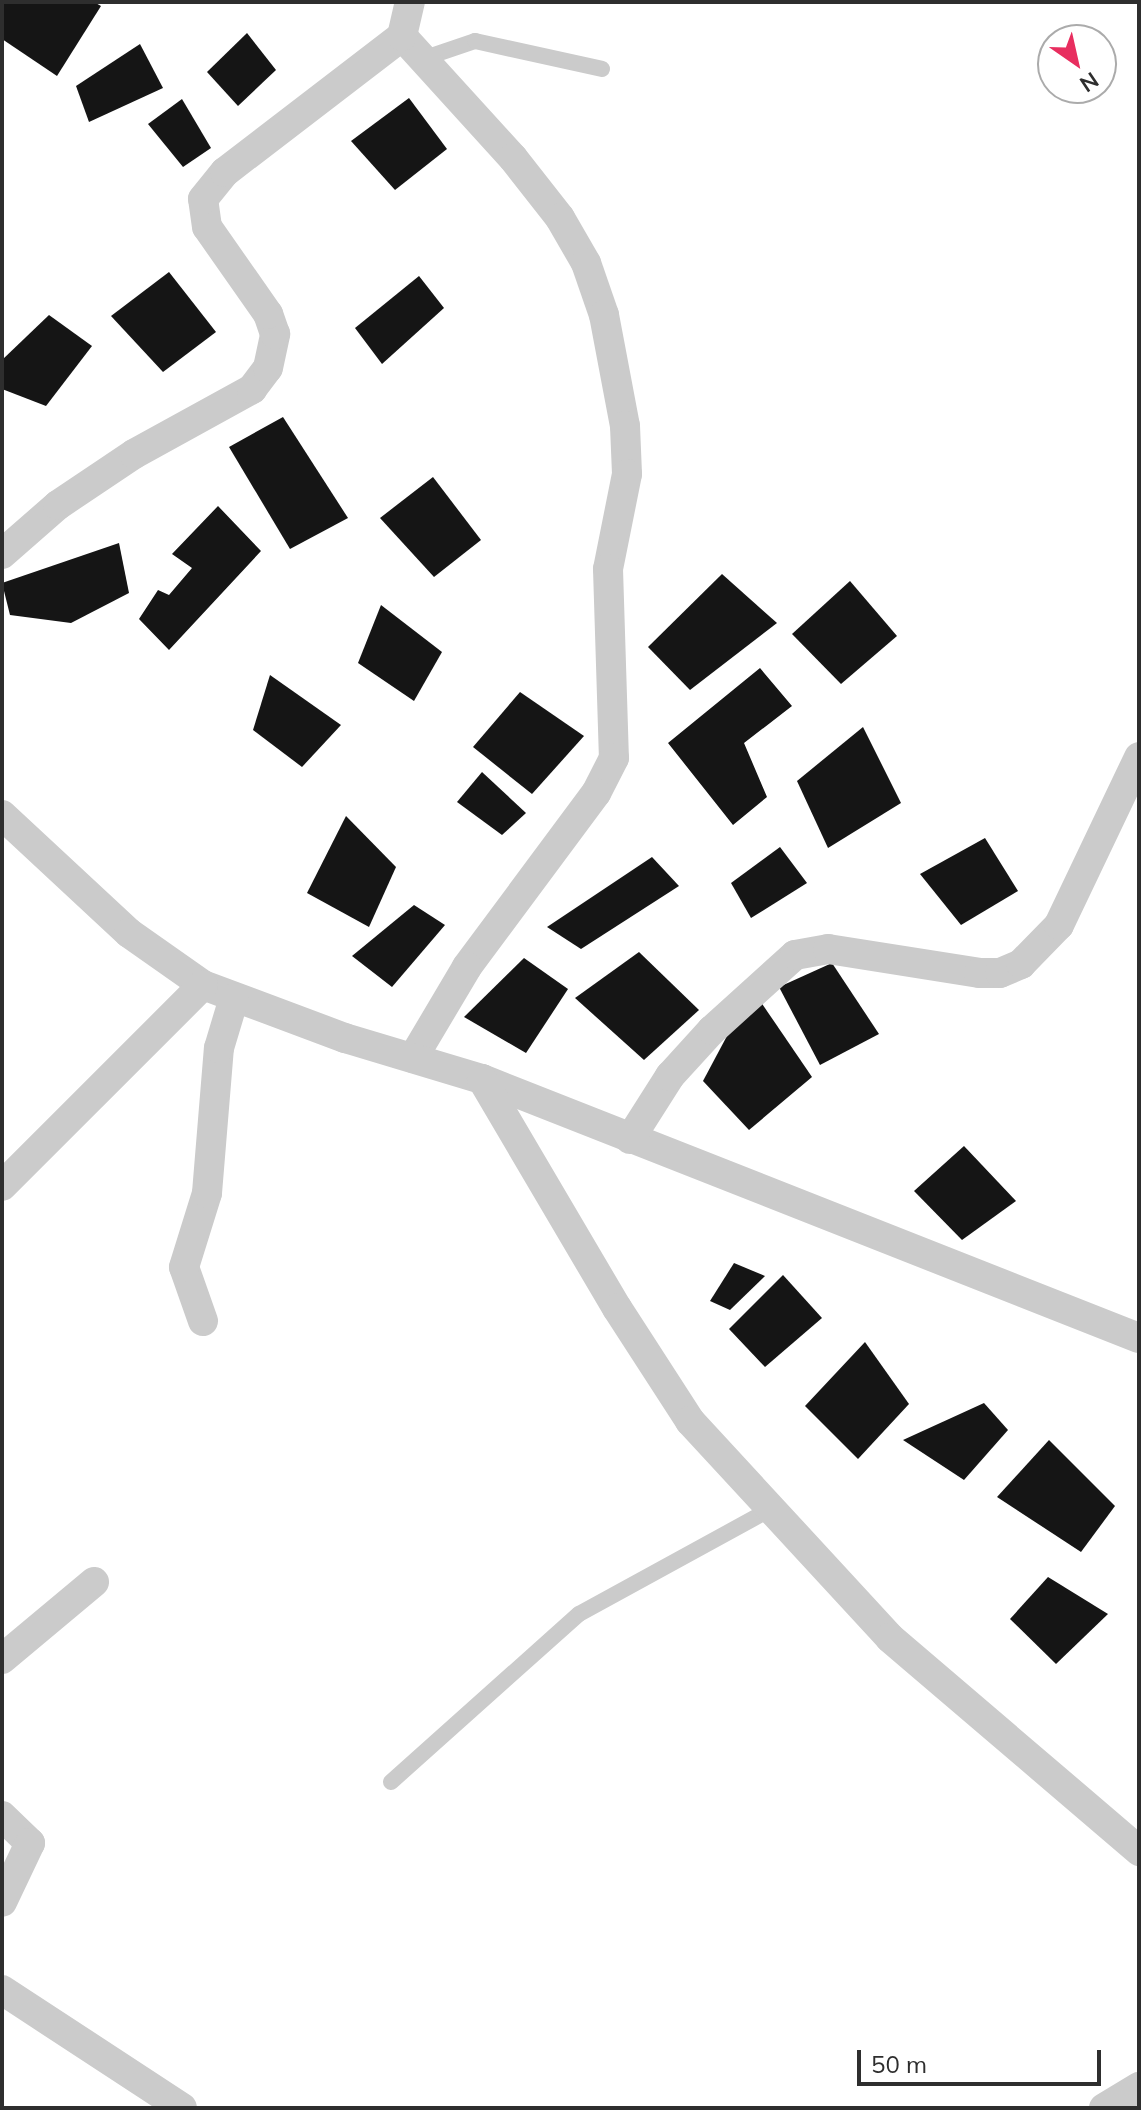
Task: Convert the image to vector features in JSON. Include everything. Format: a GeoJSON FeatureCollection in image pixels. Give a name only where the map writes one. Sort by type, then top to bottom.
{"type":"FeatureCollection","features":[{"type":"Feature","properties":{"kind":"street"},"geometry":{"type":"LineString","coordinates":[[2,554],[58,505],[134,454],[252,389],[268,368],[275,334],[268,314],[207,227],[206,192],[402,36],[410,2]]}},
{"type":"Feature","properties":{"kind":"street"},"geometry":{"type":"LineString","coordinates":[[402,36],[513,158],[560,218],[586,263],[604,315],[625,426],[627,474],[608,569],[614,758],[596,793],[467,967],[413,1058]]}},
{"type":"Feature","properties":{"kind":"street"},"geometry":{"type":"LineString","coordinates":[[630,1139],[670,1076],[712,1030],[795,955],[828,949],[979,973],[1000,973],[1021,964],[1059,925],[1139,757]]}},
{"type":"Feature","properties":{"kind":"street"},"geometry":{"type":"LineString","coordinates":[[2,815],[129,933],[203,985],[234,998],[482,1079],[1139,1338]]}},
{"type":"Feature","properties":{"kind":"street"},"geometry":{"type":"LineString","coordinates":[[2,1186],[203,985]]}},
{"type":"Feature","properties":{"kind":"street"},"geometry":{"type":"LineString","coordinates":[[203,1321],[184,1267],[207,1193],[219,1048],[234,998]]}},
{"type":"Feature","properties":{"kind":"street"},"geometry":{"type":"LineString","coordinates":[[482,1079],[617,1308],[690,1421],[890,1638],[1139,1851]]}},
{"type":"Feature","properties":{"kind":"street"},"geometry":{"type":"LineString","coordinates":[[2,1659],[94,1582]]}},
{"type":"Feature","properties":{"kind":"street"},"geometry":{"type":"LineString","coordinates":[[2,1816],[30,1843],[2,1902]]}},
{"type":"Feature","properties":{"kind":"street"},"geometry":{"type":"LineString","coordinates":[[2,1990],[172,2106]]}},
{"type":"Feature","properties":{"kind":"street"},"geometry":{"type":"LineString","coordinates":[[1104,2108],[1139,2087]]}},
{"type":"Feature","properties":{"kind":"lane"},"geometry":{"type":"LineString","coordinates":[[422,59],[475,41],[602,69]]}},
{"type":"Feature","properties":{"kind":"lane"},"geometry":{"type":"LineString","coordinates":[[391,1782],[579,1614],[769,1510]]}},
{"type":"Feature","properties":{"kind":"building"},"geometry":{"type":"Polygon","coordinates":[[[2,2],[94,2],[101,6],[57,76],[2,39],[2,2]]]}},
{"type":"Feature","properties":{"kind":"building"},"geometry":{"type":"Polygon","coordinates":[[[247,33],[276,70],[238,106],[207,72],[247,33]]]}},
{"type":"Feature","properties":{"kind":"building"},"geometry":{"type":"Polygon","coordinates":[[[140,44],[163,88],[89,122],[76,86],[140,44]]]}},
{"type":"Feature","properties":{"kind":"building"},"geometry":{"type":"Polygon","coordinates":[[[409,98],[447,149],[395,190],[351,141],[409,98]]]}},
{"type":"Feature","properties":{"kind":"building"},"geometry":{"type":"Polygon","coordinates":[[[182,99],[211,148],[183,167],[148,124],[182,99]]]}},
{"type":"Feature","properties":{"kind":"building"},"geometry":{"type":"Polygon","coordinates":[[[169,272],[216,332],[163,372],[111,316],[169,272]]]}},
{"type":"Feature","properties":{"kind":"building"},"geometry":{"type":"Polygon","coordinates":[[[419,276],[444,308],[382,364],[355,328],[419,276]]]}},
{"type":"Feature","properties":{"kind":"building"},"geometry":{"type":"Polygon","coordinates":[[[49,315],[92,346],[46,406],[2,389],[2,360],[49,315]]]}},
{"type":"Feature","properties":{"kind":"building"},"geometry":{"type":"Polygon","coordinates":[[[283,417],[348,518],[290,549],[229,447],[283,417]]]}},
{"type":"Feature","properties":{"kind":"building"},"geometry":{"type":"Polygon","coordinates":[[[433,477],[481,540],[434,577],[380,518],[433,477]]]}},
{"type":"Feature","properties":{"kind":"building"},"geometry":{"type":"Polygon","coordinates":[[[218,506],[261,551],[169,650],[139,619],[158,590],[169,595],[192,568],[172,554],[218,506]]]}},
{"type":"Feature","properties":{"kind":"building"},"geometry":{"type":"Polygon","coordinates":[[[119,543],[129,593],[71,623],[10,615],[2,583],[119,543]]]}},
{"type":"Feature","properties":{"kind":"building"},"geometry":{"type":"Polygon","coordinates":[[[722,574],[777,623],[690,690],[648,647],[722,574]]]}},
{"type":"Feature","properties":{"kind":"building"},"geometry":{"type":"Polygon","coordinates":[[[850,581],[897,636],[841,684],[792,634],[850,581]]]}},
{"type":"Feature","properties":{"kind":"building"},"geometry":{"type":"Polygon","coordinates":[[[381,605],[442,652],[414,701],[358,663],[381,605]]]}},
{"type":"Feature","properties":{"kind":"building"},"geometry":{"type":"Polygon","coordinates":[[[760,668],[792,706],[744,743],[767,797],[733,825],[668,743],[760,668]]]}},
{"type":"Feature","properties":{"kind":"building"},"geometry":{"type":"Polygon","coordinates":[[[270,675],[341,725],[302,767],[253,730],[270,675]]]}},
{"type":"Feature","properties":{"kind":"building"},"geometry":{"type":"Polygon","coordinates":[[[520,692],[584,736],[532,794],[473,747],[520,692]]]}},
{"type":"Feature","properties":{"kind":"building"},"geometry":{"type":"Polygon","coordinates":[[[863,727],[901,803],[828,848],[797,781],[863,727]]]}},
{"type":"Feature","properties":{"kind":"building"},"geometry":{"type":"Polygon","coordinates":[[[482,772],[526,813],[502,835],[457,802],[482,772]]]}},
{"type":"Feature","properties":{"kind":"building"},"geometry":{"type":"Polygon","coordinates":[[[346,816],[396,867],[369,927],[307,893],[346,816]]]}},
{"type":"Feature","properties":{"kind":"building"},"geometry":{"type":"Polygon","coordinates":[[[985,838],[1018,891],[961,925],[920,874],[985,838]]]}},
{"type":"Feature","properties":{"kind":"building"},"geometry":{"type":"Polygon","coordinates":[[[780,847],[807,883],[751,918],[731,883],[780,847]]]}},
{"type":"Feature","properties":{"kind":"building"},"geometry":{"type":"Polygon","coordinates":[[[652,857],[679,886],[581,949],[547,927],[652,857]]]}},
{"type":"Feature","properties":{"kind":"building"},"geometry":{"type":"Polygon","coordinates":[[[414,905],[445,925],[392,987],[352,956],[414,905]]]}},
{"type":"Feature","properties":{"kind":"building"},"geometry":{"type":"Polygon","coordinates":[[[639,952],[699,1010],[644,1060],[575,998],[639,952]]]}},
{"type":"Feature","properties":{"kind":"building"},"geometry":{"type":"Polygon","coordinates":[[[524,958],[568,989],[526,1053],[464,1017],[524,958]]]}},
{"type":"Feature","properties":{"kind":"building"},"geometry":{"type":"Polygon","coordinates":[[[832,963],[879,1034],[820,1065],[779,987],[832,963]]]}},
{"type":"Feature","properties":{"kind":"building"},"geometry":{"type":"Polygon","coordinates":[[[752,989],[812,1077],[749,1130],[703,1081],[752,989]]]}},
{"type":"Feature","properties":{"kind":"building"},"geometry":{"type":"Polygon","coordinates":[[[964,1146],[1016,1201],[962,1240],[914,1191],[964,1146]]]}},
{"type":"Feature","properties":{"kind":"building"},"geometry":{"type":"Polygon","coordinates":[[[734,1263],[765,1276],[730,1310],[710,1301],[734,1263]]]}},
{"type":"Feature","properties":{"kind":"building"},"geometry":{"type":"Polygon","coordinates":[[[783,1275],[822,1318],[765,1367],[729,1329],[783,1275]]]}},
{"type":"Feature","properties":{"kind":"building"},"geometry":{"type":"Polygon","coordinates":[[[865,1342],[909,1404],[858,1459],[805,1406],[865,1342]]]}},
{"type":"Feature","properties":{"kind":"building"},"geometry":{"type":"Polygon","coordinates":[[[984,1403],[1008,1430],[964,1480],[903,1440],[984,1403]]]}},
{"type":"Feature","properties":{"kind":"building"},"geometry":{"type":"Polygon","coordinates":[[[1049,1440],[1115,1506],[1081,1552],[997,1497],[1049,1440]]]}},
{"type":"Feature","properties":{"kind":"building"},"geometry":{"type":"Polygon","coordinates":[[[1048,1577],[1108,1614],[1056,1664],[1010,1619],[1048,1577]]]}}]}
